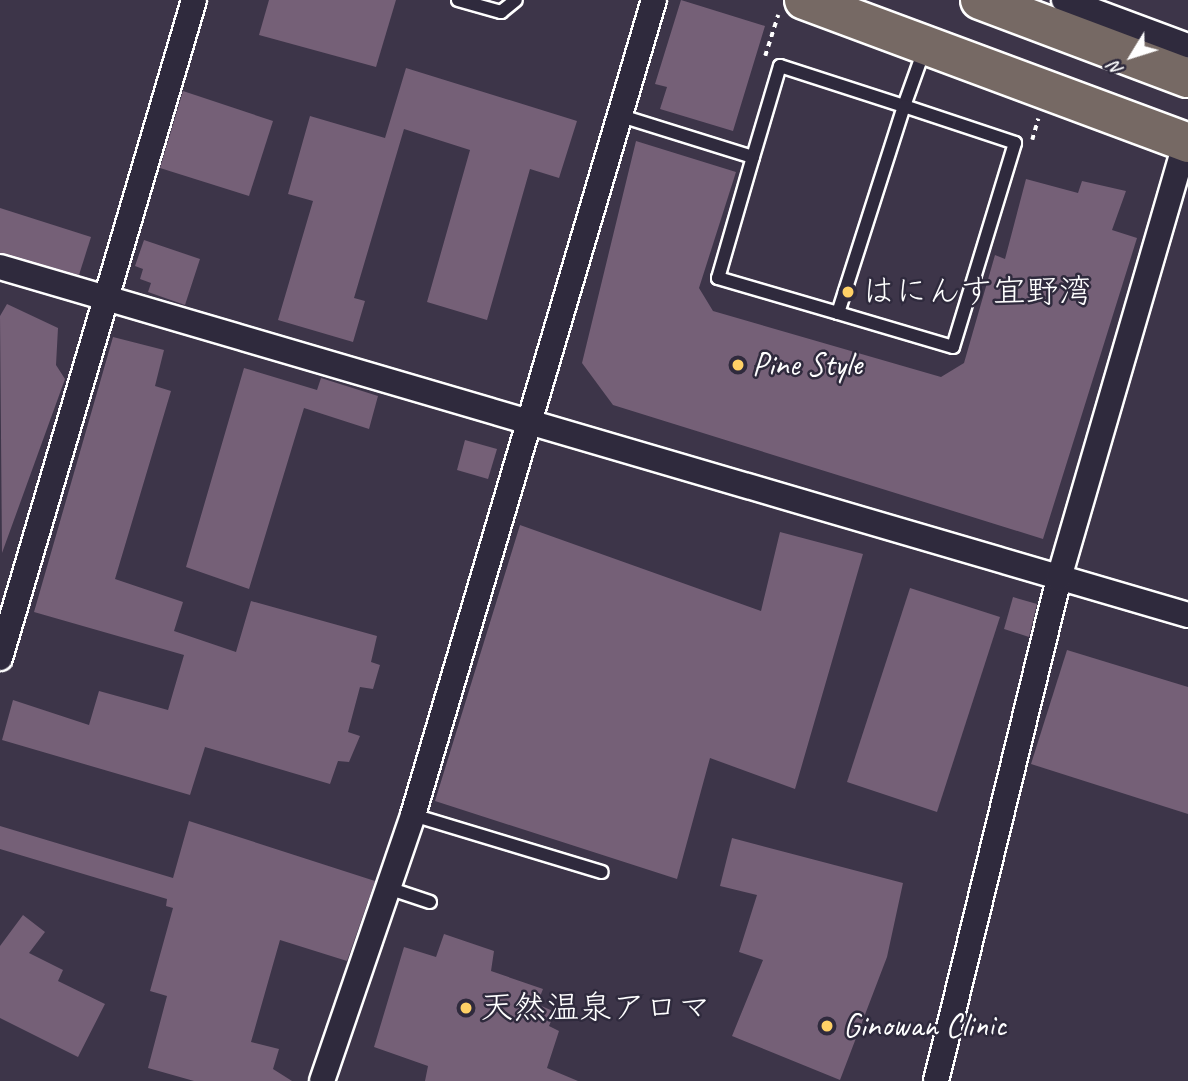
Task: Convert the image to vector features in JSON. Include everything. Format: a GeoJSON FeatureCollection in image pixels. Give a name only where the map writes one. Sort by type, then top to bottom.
{"type":"FeatureCollection","features":[{"type":"Feature","properties":{"kind":"highway"},"geometry":{"type":"LineString","coordinates":[[804,0],[1187,143]]}},
{"type":"Feature","properties":{"kind":"highway"},"geometry":{"type":"LineString","coordinates":[[980,0],[1188,78]]}},
{"type":"Feature","properties":{"kind":"street"},"geometry":{"type":"LineString","coordinates":[[0,658],[194,0]]}},
{"type":"Feature","properties":{"kind":"street"},"geometry":{"type":"LineString","coordinates":[[322,1081],[391,889],[526,420],[654,0]]}},
{"type":"Feature","properties":{"kind":"street"},"geometry":{"type":"LineString","coordinates":[[1063,0],[1188,46]]}},
{"type":"Feature","properties":{"kind":"street"},"geometry":{"type":"LineString","coordinates":[[936,1081],[1059,578],[1187,143]]}},
{"type":"Feature","properties":{"kind":"street"},"geometry":{"type":"LineString","coordinates":[[0,267],[1188,615]]}},
{"type":"Feature","properties":{"kind":"lane"},"geometry":{"type":"LineString","coordinates":[[458,0],[501,12],[516,0]]}},
{"type":"Feature","properties":{"kind":"lane"},"geometry":{"type":"LineString","coordinates":[[838,313],[925,46]]}},
{"type":"Feature","properties":{"kind":"lane"},"geometry":{"type":"LineString","coordinates":[[780,66],[904,106],[1015,143],[953,347],[718,278],[780,66]]}},
{"type":"Feature","properties":{"kind":"lane"},"geometry":{"type":"LineString","coordinates":[[618,115],[753,157]]}},
{"type":"Feature","properties":{"kind":"lane"},"geometry":{"type":"LineString","coordinates":[[413,815],[602,872]]}},
{"type":"Feature","properties":{"kind":"lane"},"geometry":{"type":"LineString","coordinates":[[391,889],[430,902]]}},
{"type":"Feature","properties":{"kind":"building"},"geometry":{"type":"Polygon","coordinates":[[[269,0],[396,0],[376,67],[259,35],[269,0]]]}},
{"type":"Feature","properties":{"kind":"building"},"geometry":{"type":"Polygon","coordinates":[[[681,0],[765,26],[733,131],[660,109],[667,87],[655,84],[681,0]]]}},
{"type":"Feature","properties":{"kind":"building"},"geometry":{"type":"Polygon","coordinates":[[[406,68],[577,121],[559,178],[530,169],[487,320],[427,302],[470,150],[404,129],[354,298],[365,301],[353,342],[278,320],[313,201],[288,194],[310,116],[385,138],[406,68]]]}},
{"type":"Feature","properties":{"kind":"building"},"geometry":{"type":"Polygon","coordinates":[[[183,91],[273,121],[249,196],[160,168],[183,91]]]}},
{"type":"Feature","properties":{"kind":"building"},"geometry":{"type":"Polygon","coordinates":[[[636,141],[736,172],[699,288],[713,311],[941,377],[964,363],[995,255],[1005,259],[1026,179],[1078,193],[1082,181],[1126,191],[1112,230],[1137,238],[1043,539],[613,405],[582,363],[636,141]]]}},
{"type":"Feature","properties":{"kind":"building"},"geometry":{"type":"Polygon","coordinates":[[[0,208],[91,237],[79,275],[0,253],[0,208]]]}},
{"type":"Feature","properties":{"kind":"building"},"geometry":{"type":"Polygon","coordinates":[[[144,240],[200,259],[185,305],[148,292],[151,283],[140,279],[143,269],[135,266],[144,240]]]}},
{"type":"Feature","properties":{"kind":"building"},"geometry":{"type":"Polygon","coordinates":[[[7,304],[58,328],[56,365],[65,379],[2,553],[0,316],[7,304]]]}},
{"type":"Feature","properties":{"kind":"building"},"geometry":{"type":"Polygon","coordinates":[[[113,337],[164,350],[155,386],[171,391],[115,579],[183,602],[174,631],[236,652],[251,601],[377,636],[371,662],[380,665],[373,689],[360,687],[348,732],[360,736],[349,762],[338,761],[330,784],[205,747],[190,795],[2,740],[13,700],[89,725],[99,691],[168,710],[184,655],[34,612],[113,337]]]}},
{"type":"Feature","properties":{"kind":"building"},"geometry":{"type":"Polygon","coordinates":[[[244,368],[317,390],[321,378],[378,396],[369,429],[304,408],[249,589],[186,567],[244,368]]]}},
{"type":"Feature","properties":{"kind":"building"},"geometry":{"type":"Polygon","coordinates":[[[465,440],[497,449],[488,479],[457,470],[465,440]]]}},
{"type":"Feature","properties":{"kind":"building"},"geometry":{"type":"Polygon","coordinates":[[[520,525],[761,611],[780,532],[863,554],[795,789],[710,758],[677,879],[435,801],[520,525]]]}},
{"type":"Feature","properties":{"kind":"building"},"geometry":{"type":"Polygon","coordinates":[[[910,588],[1000,617],[937,812],[847,782],[910,588]]]}},
{"type":"Feature","properties":{"kind":"building"},"geometry":{"type":"Polygon","coordinates":[[[1013,597],[1037,604],[1029,637],[1004,629],[1013,597]]]}},
{"type":"Feature","properties":{"kind":"building"},"geometry":{"type":"Polygon","coordinates":[[[1067,650],[1188,687],[1188,814],[1031,764],[1067,650]]]}},
{"type":"Feature","properties":{"kind":"building"},"geometry":{"type":"Polygon","coordinates":[[[189,821],[375,881],[347,961],[280,940],[251,1042],[279,1049],[273,1069],[292,1081],[194,1081],[148,1068],[167,996],[150,991],[173,908],[166,906],[167,899],[0,849],[0,826],[173,878],[189,821]]]}},
{"type":"Feature","properties":{"kind":"building"},"geometry":{"type":"Polygon","coordinates":[[[732,838],[903,883],[887,957],[840,1080],[732,1036],[763,960],[739,952],[757,895],[720,886],[732,838]]]}},
{"type":"Feature","properties":{"kind":"building"},"geometry":{"type":"Polygon","coordinates":[[[23,915],[45,932],[29,953],[63,970],[58,981],[105,1004],[78,1057],[0,1018],[0,946],[23,915]]]}},
{"type":"Feature","properties":{"kind":"building","name":"天然温泉アロマ"},"geometry":{"type":"Polygon","coordinates":[[[444,934],[494,951],[491,971],[543,989],[537,1004],[555,1012],[549,1026],[559,1031],[547,1068],[578,1081],[425,1081],[428,1066],[374,1047],[404,947],[436,957],[444,934]]]}},
{"type":"Feature","properties":{"kind":"place","name":"はにんす宜野湾"},"geometry":{"type":"Point","coordinates":[848,292]}},
{"type":"Feature","properties":{"kind":"place","name":"Pine Style"},"geometry":{"type":"Point","coordinates":[738,365]}},
{"type":"Feature","properties":{"kind":"place","name":"天然温泉アロマ"},"geometry":{"type":"Point","coordinates":[466,1008]}},
{"type":"Feature","properties":{"kind":"place","name":"Ginowan Clinic"},"geometry":{"type":"Point","coordinates":[827,1026]}}]}
